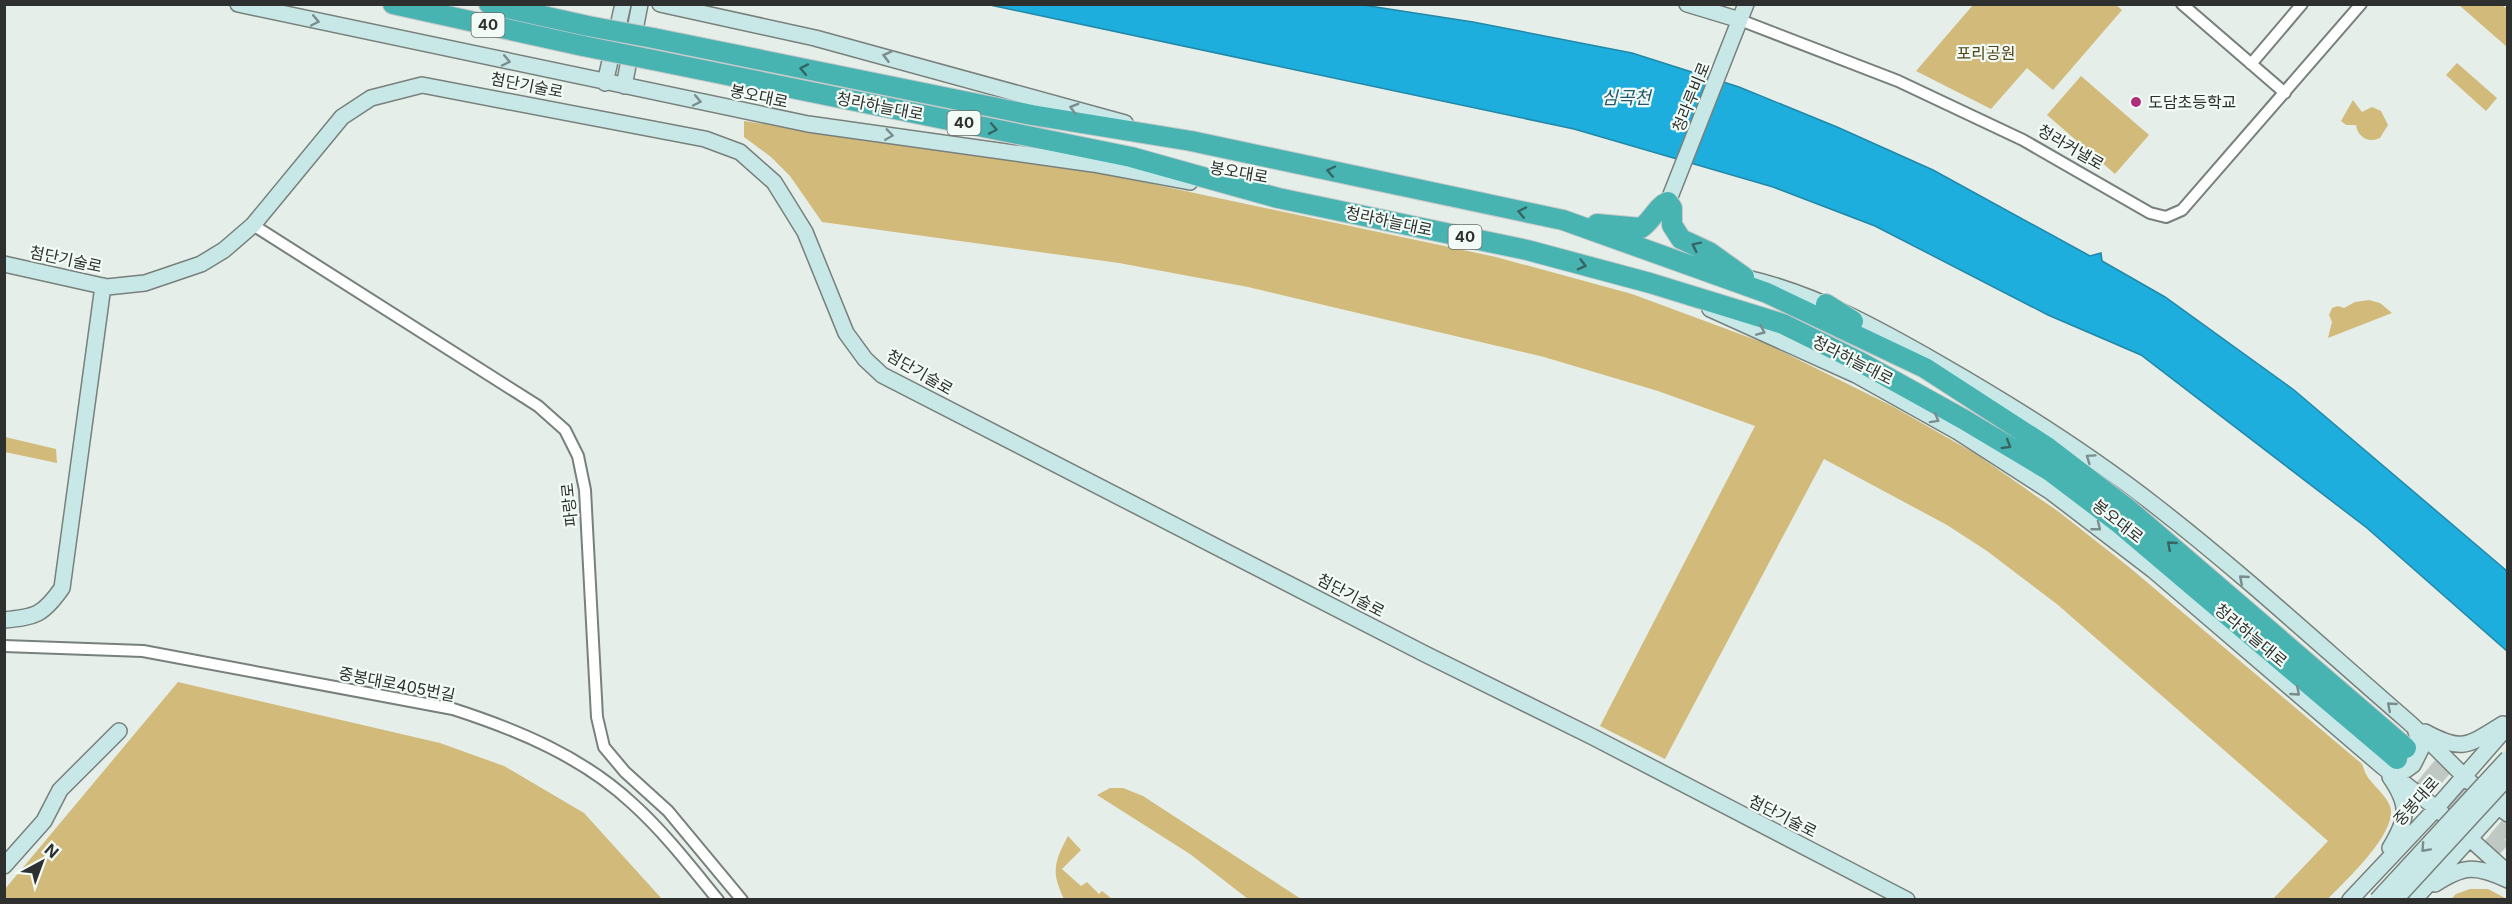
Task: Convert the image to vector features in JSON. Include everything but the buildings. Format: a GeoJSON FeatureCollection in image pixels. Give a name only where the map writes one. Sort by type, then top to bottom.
{"type":"FeatureCollection","features":[{"type":"Feature","properties":{"kind":"highway","name":"청라하늘대로"},"geometry":{"type":"LineString","coordinates":[[393,4],[583,46],[1131,157],[1278,198],[1527,250],[1650,283],[1783,324],[1862,363],[1953,413],[2050,471],[2120,524],[2395,758]]}},
{"type":"Feature","properties":{"kind":"highway","name":"청라하늘대로"},"geometry":{"type":"LineString","coordinates":[[489,4],[1032,115],[1191,141],[1563,220],[1777,297],[1875,343],[1951,384],[2047,447],[2128,509],[2395,758]]}},
{"type":"Feature","properties":{"kind":"highway"},"geometry":{"type":"LineString","coordinates":[[1563,220],[1633,229],[1641,228],[1652,220],[1662,204],[1668,202],[1672,208],[1672,225],[1681,238],[1708,252],[1744,277]]}},
{"type":"Feature","properties":{"kind":"highway"},"geometry":{"type":"LineString","coordinates":[[1826,304],[1951,384]]}},
{"type":"Feature","properties":{"kind":"street","name":"봉오대로"},"geometry":{"type":"LineString","coordinates":[[238,4],[808,124],[1093,164],[1278,198]]}},
{"type":"Feature","properties":{"kind":"street"},"geometry":{"type":"LineString","coordinates":[[605,83],[623,4]]}},
{"type":"Feature","properties":{"kind":"street"},"geometry":{"type":"LineString","coordinates":[[624,86],[640,4]]}},
{"type":"Feature","properties":{"kind":"street","name":"40"},"geometry":{"type":"LineString","coordinates":[[660,4],[815,38],[1191,141]]}},
{"type":"Feature","properties":{"kind":"street"},"geometry":{"type":"LineString","coordinates":[[704,4],[729,19]]}},
{"type":"Feature","properties":{"kind":"street","name":"청라커낼로"},"geometry":{"type":"LineString","coordinates":[[1687,4],[1740,20],[1898,81],[2023,140],[2150,213],[2166,217],[2182,210],[2361,4]]}},
{"type":"Feature","properties":{"kind":"street","name":"청라루비로"},"geometry":{"type":"LineString","coordinates":[[1668,202],[1746,4]]}},
{"type":"Feature","properties":{"kind":"street"},"geometry":{"type":"LineString","coordinates":[[2182,4],[2285,93]]}},
{"type":"Feature","properties":{"kind":"street"},"geometry":{"type":"LineString","coordinates":[[2251,64],[2297,6]]}},
{"type":"Feature","properties":{"kind":"street","name":"첨단기술로"},"geometry":{"type":"LineString","coordinates":[[4,264],[103,286],[145,283],[201,264],[224,250],[252,225],[342,117],[371,98],[422,85],[705,139],[740,152],[774,182],[805,232],[846,333],[865,359],[882,375],[1425,654],[1593,737],[1907,900]]}},
{"type":"Feature","properties":{"kind":"street","name":"파랑로"},"geometry":{"type":"LineString","coordinates":[[252,225],[538,406],[564,430],[578,456],[585,489],[597,717],[604,747],[625,772],[668,811],[742,900]]}},
{"type":"Feature","properties":{"kind":"street","name":"봉오대로"},"geometry":{"type":"LineString","coordinates":[[1677,261],[1778,285],[1826,304],[1908,345],[1989,392],[2097,463],[2190,534],[2414,727],[2463,776],[2504,806]]}},
{"type":"Feature","properties":{"kind":"street"},"geometry":{"type":"LineString","coordinates":[[4,620],[32,618],[50,605],[62,588],[103,286]]}},
{"type":"Feature","properties":{"kind":"street","name":"중봉대로405번길"},"geometry":{"type":"LineString","coordinates":[[4,646],[143,651],[453,709],[498,724],[549,747],[598,776],[632,803],[666,836],[718,900]]}},
{"type":"Feature","properties":{"kind":"street"},"geometry":{"type":"LineString","coordinates":[[2414,727],[2440,740],[2459,746],[2472,743],[2508,721]]}},
{"type":"Feature","properties":{"kind":"street","name":"중봉대로"},"geometry":{"type":"LineString","coordinates":[[2350,900],[2508,726]]}},
{"type":"Feature","properties":{"kind":"street"},"geometry":{"type":"LineString","coordinates":[[2395,758],[2406,770],[2414,765],[2422,747],[2414,727]]}},
{"type":"Feature","properties":{"kind":"street"},"geometry":{"type":"LineString","coordinates":[[4,866],[44,821],[60,790],[119,731]]}},
{"type":"Feature","properties":{"kind":"street"},"geometry":{"type":"LineString","coordinates":[[2395,758],[2436,807],[2508,873]]}},
{"type":"Feature","properties":{"kind":"street"},"geometry":{"type":"LineString","coordinates":[[2377,872],[2403,825],[2403,799],[2395,758]]}},
{"type":"Feature","properties":{"kind":"street"},"geometry":{"type":"LineString","coordinates":[[2377,900],[2508,758]]}},
{"type":"Feature","properties":{"kind":"street"},"geometry":{"type":"LineString","coordinates":[[2395,900],[2508,777]]}},
{"type":"Feature","properties":{"kind":"street"},"geometry":{"type":"LineString","coordinates":[[2415,900],[2504,806]]}},
{"type":"Feature","properties":{"kind":"street"},"geometry":{"type":"LineString","coordinates":[[2415,900],[2449,875],[2463,869],[2478,868],[2508,880]]}},
{"type":"Feature","properties":{"kind":"green space","name":"포리공원"},"geometry":{"type":"Polygon","coordinates":[[[2115,4],[2122,10],[2053,90],[2027,68],[1991,109],[1916,71],[1973,5],[2115,4]]]}},
{"type":"Feature","properties":{"kind":"green space"},"geometry":{"type":"Polygon","coordinates":[[[2459,5],[2502,5],[2507,9],[2507,47],[2459,5]]]}},
{"type":"Feature","properties":{"kind":"green space"},"geometry":{"type":"Polygon","coordinates":[[[2457,63],[2497,98],[2486,111],[2446,75],[2457,63]]]}},
{"type":"Feature","properties":{"kind":"green space"},"geometry":{"type":"Polygon","coordinates":[[[2081,76],[2149,135],[2115,174],[2047,115],[2081,76]]]}},
{"type":"Feature","properties":{"kind":"green space"},"geometry":{"type":"Polygon","coordinates":[[[2353,100],[2362,112],[2372,107],[2381,111],[2388,125],[2380,138],[2368,140],[2359,133],[2356,125],[2346,125],[2341,121],[2353,100]]]}},
{"type":"Feature","properties":{"kind":"green space"},"geometry":{"type":"Polygon","coordinates":[[[744,121],[1096,172],[1496,257],[1632,294],[1767,344],[1892,406],[1976,454],[2059,512],[2129,567],[2362,764],[2367,777],[2390,806],[2391,817],[2386,829],[2369,856],[2328,899],[2273,899],[2328,841],[2058,605],[1987,551],[1947,525],[1824,459],[1665,759],[1600,726],[1755,426],[1658,391],[1544,357],[1248,287],[1119,263],[822,222],[790,176],[771,157],[744,137],[744,121]]]}},
{"type":"Feature","properties":{"kind":"green space"},"geometry":{"type":"Polygon","coordinates":[[[2369,300],[2380,303],[2392,313],[2328,338],[2332,322],[2329,315],[2332,308],[2338,306],[2344,308],[2355,302],[2369,300]]]}},
{"type":"Feature","properties":{"kind":"green space"},"geometry":{"type":"Polygon","coordinates":[[[5,437],[56,449],[57,463],[5,452],[5,437]]]}},
{"type":"Feature","properties":{"kind":"green space"},"geometry":{"type":"Polygon","coordinates":[[[178,682],[440,743],[504,766],[584,813],[662,899],[5,900],[5,889],[178,682]]]}},
{"type":"Feature","properties":{"kind":"green space"},"geometry":{"type":"Polygon","coordinates":[[[1110,788],[1123,788],[1143,796],[1301,899],[1248,899],[1190,854],[1097,795],[1110,788]]]}},
{"type":"Feature","properties":{"kind":"green space"},"geometry":{"type":"Polygon","coordinates":[[[1068,836],[1081,850],[1062,869],[1081,886],[1087,882],[1099,894],[1102,891],[1112,899],[1064,899],[1057,881],[1056,867],[1068,836]]]}},
{"type":"Feature","properties":{"kind":"green space"},"geometry":{"type":"Polygon","coordinates":[[[2470,889],[2488,889],[2507,899],[2451,899],[2456,894],[2470,889]]]}},
{"type":"Feature","properties":{"kind":"water","name":"심곡천"},"geometry":{"type":"Polygon","coordinates":[[[990,5],[1363,5],[1473,22],[1632,53],[1739,87],[1837,127],[1933,170],[2090,256],[2101,253],[2102,261],[2165,297],[2294,390],[2507,571],[2507,651],[2367,528],[2141,355],[2048,315],[1875,226],[1773,187],[1574,129],[990,5]]]}},
{"type":"Feature","properties":{"kind":"tunnel"},"geometry":{"type":"LineString","coordinates":[[2406,748],[2508,836]]}},
{"type":"Feature","properties":{"kind":"tunnel"},"geometry":{"type":"LineString","coordinates":[[2397,759],[2508,856]]}},
{"type":"Feature","properties":{"kind":"place","name":"도담초등학교"},"geometry":{"type":"Point","coordinates":[2136,102]}}]}
